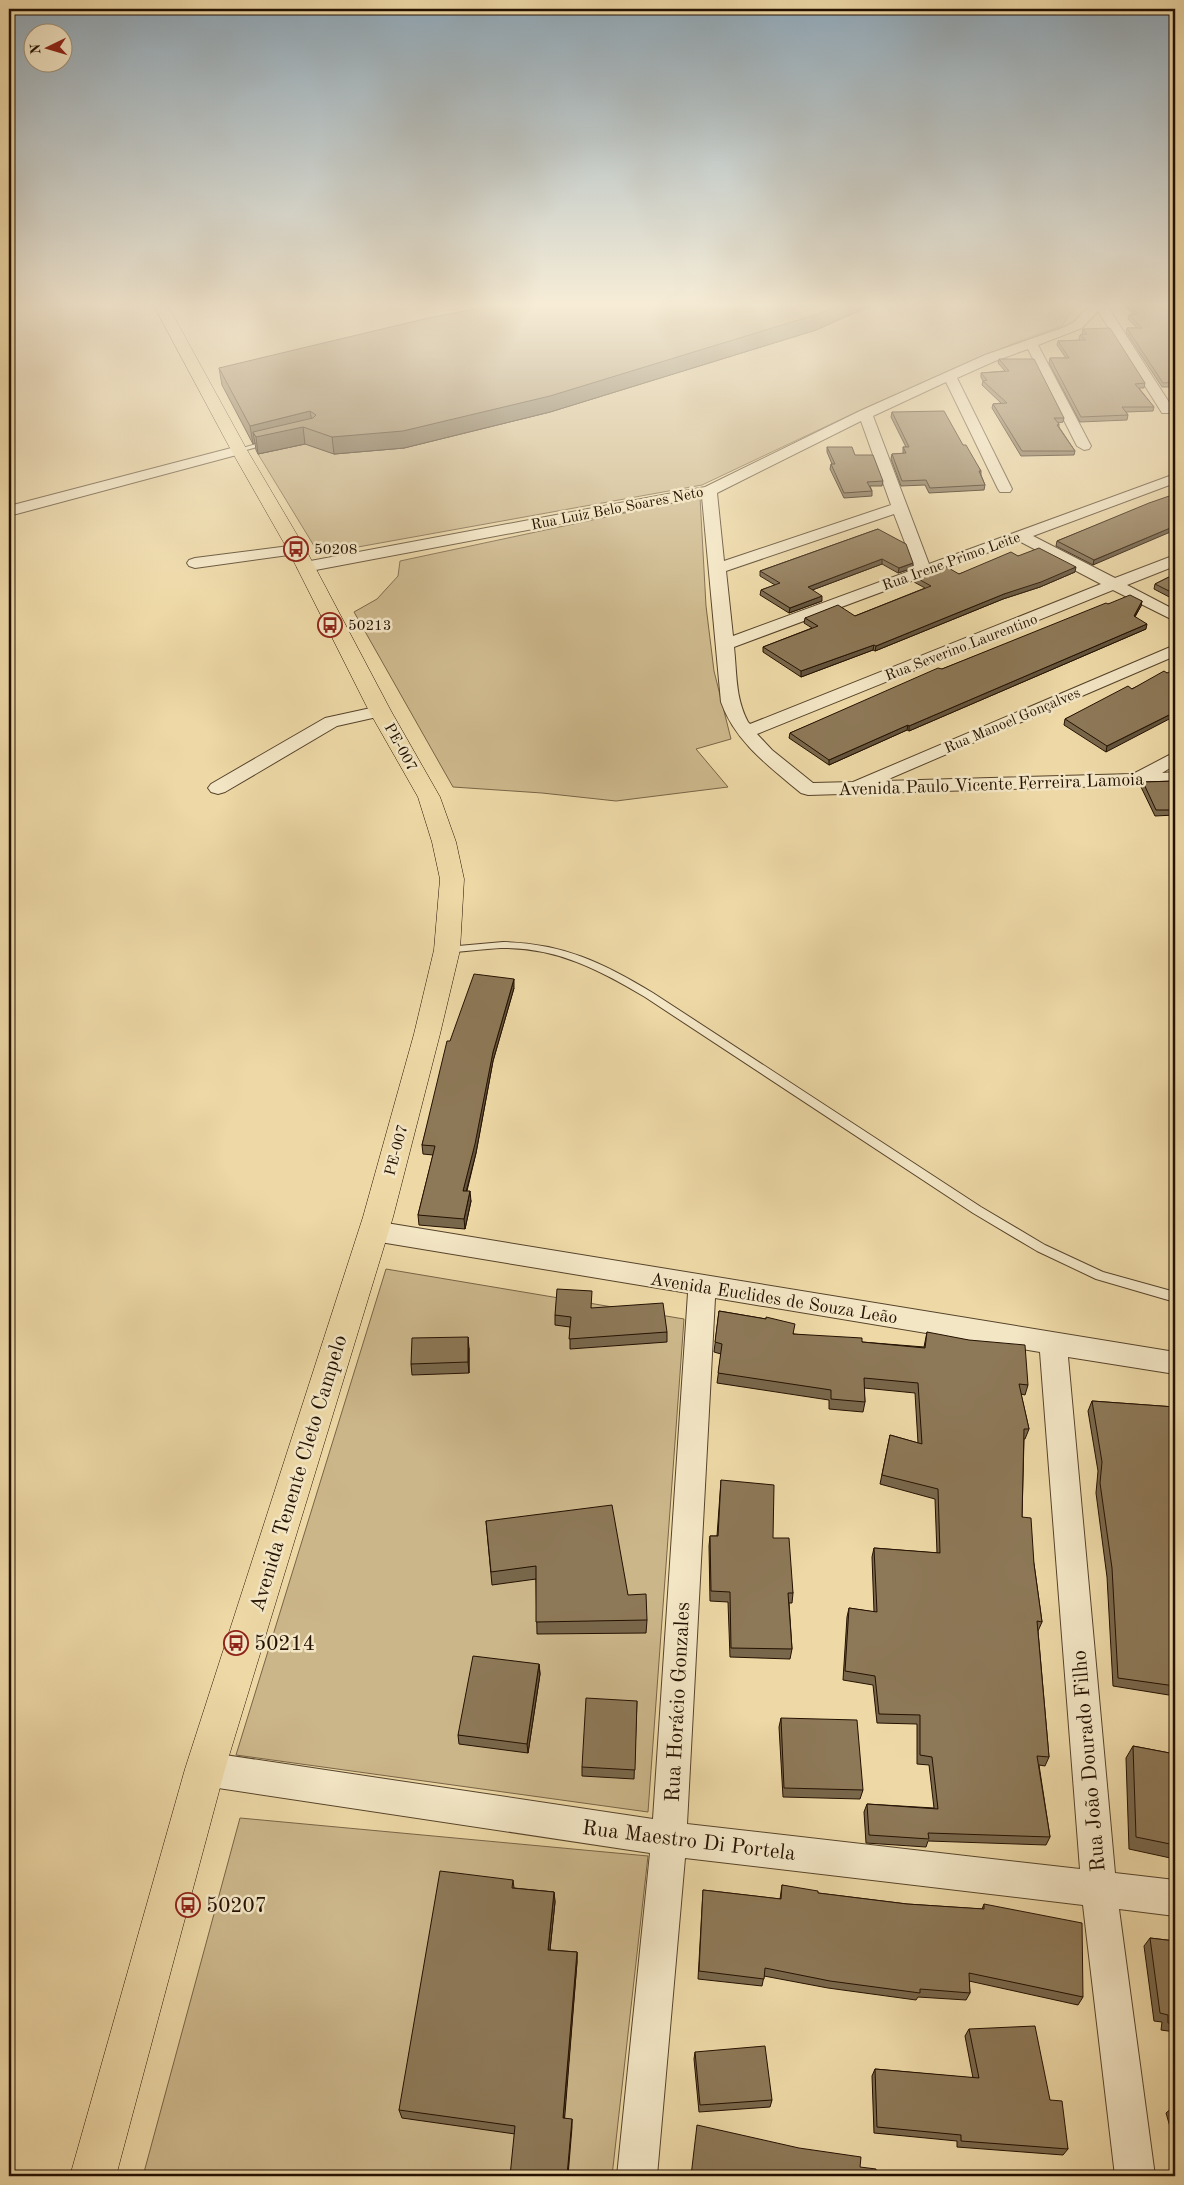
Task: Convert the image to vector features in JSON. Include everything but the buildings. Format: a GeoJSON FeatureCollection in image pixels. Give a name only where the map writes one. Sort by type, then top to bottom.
{"type":"FeatureCollection","features":[{"type":"Feature","properties":{"kind":"main road","name":"PE-007"},"geometry":{"type":"LineString","coordinates":[[215,406],[301,559],[380,711],[429,797],[444,842],[452,880],[447,950],[425,1043],[374,1231]]}},
{"type":"Feature","properties":{"kind":"main road","name":"Avenida Tenente Cleto Campelo"},"geometry":{"type":"LineString","coordinates":[[93,2176],[205,1770],[374,1231]]}},
{"type":"Feature","properties":{"kind":"street","name":"Rua Luiz Belo Soares Neto"},"geometry":{"type":"LineString","coordinates":[[195,563],[301,559],[709,491],[883,406]]}},
{"type":"Feature","properties":{"kind":"street"},"geometry":{"type":"LineString","coordinates":[[965,406],[1005,489]]}},
{"type":"Feature","properties":{"kind":"street"},"geometry":{"type":"LineString","coordinates":[[1063,406],[1084,446]]}},
{"type":"Feature","properties":{"kind":"street"},"geometry":{"type":"LineString","coordinates":[[1164,406],[1167,410]]}},
{"type":"Feature","properties":{"kind":"street"},"geometry":{"type":"LineString","coordinates":[[865,414],[923,570]]}},
{"type":"Feature","properties":{"kind":"street"},"geometry":{"type":"LineString","coordinates":[[9,511],[239,450]]}},
{"type":"Feature","properties":{"kind":"street","name":"Rua Irene Primo Leite"},"geometry":{"type":"LineString","coordinates":[[726,644],[1175,478]]}},
{"type":"Feature","properties":{"kind":"street"},"geometry":{"type":"LineString","coordinates":[[709,491],[716,569],[726,644],[729,698],[733,710],[746,732]]}},
{"type":"Feature","properties":{"kind":"street"},"geometry":{"type":"LineString","coordinates":[[716,569],[899,506]]}},
{"type":"Feature","properties":{"kind":"street"},"geometry":{"type":"LineString","coordinates":[[1021,536],[1175,616]]}},
{"type":"Feature","properties":{"kind":"street","name":"Rua Severino Laurentino"},"geometry":{"type":"LineString","coordinates":[[746,732],[1117,585],[1175,560]]}},
{"type":"Feature","properties":{"kind":"street","name":"Rua Manoel Gonçalves"},"geometry":{"type":"LineString","coordinates":[[848,789],[1175,650]]}},
{"type":"Feature","properties":{"kind":"street"},"geometry":{"type":"LineString","coordinates":[[218,788],[331,722],[380,711]]}},
{"type":"Feature","properties":{"kind":"street","name":"Avenida Paulo Vicente Ferreira Lamoia"},"geometry":{"type":"LineString","coordinates":[[746,732],[771,759],[808,789],[1175,778]]}},
{"type":"Feature","properties":{"kind":"street"},"geometry":{"type":"LineString","coordinates":[[1133,780],[1175,758]]}},
{"type":"Feature","properties":{"kind":"street","name":"Avenida Euclides de Souza Leão"},"geometry":{"type":"LineString","coordinates":[[374,1231],[702,1287],[1175,1363]]}},
{"type":"Feature","properties":{"kind":"street","name":"Rua Horácio Gonzales"},"geometry":{"type":"LineString","coordinates":[[637,2176],[669,1839],[702,1287]]}},
{"type":"Feature","properties":{"kind":"street","name":"Rua João Dourado Filho"},"geometry":{"type":"LineString","coordinates":[[1053,1344],[1099,1889],[1135,2176]]}},
{"type":"Feature","properties":{"kind":"street","name":"Rua Maestro Di Portela"},"geometry":{"type":"LineString","coordinates":[[205,1770],[669,1839],[1175,1898]]}},
{"type":"Feature","properties":{"kind":"lane"},"geometry":{"type":"LineString","coordinates":[[239,450],[276,441]]}},
{"type":"Feature","properties":{"kind":"lane"},"geometry":{"type":"LineString","coordinates":[[447,950],[511,945],[546,947],[602,966],[650,995],[977,1210],[1041,1248],[1100,1276],[1175,1297]]}},
{"type":"Feature","properties":{"kind":"shaded area"},"geometry":{"type":"Polygon","coordinates":[[[569,406],[869,406],[702,485],[319,554],[258,454],[305,444],[334,454],[404,448],[569,406]]]}},
{"type":"Feature","properties":{"kind":"shaded area"},"geometry":{"type":"Polygon","coordinates":[[[700,497],[706,606],[714,671],[731,739],[696,749],[728,787],[616,801],[542,793],[453,787],[354,612],[377,599],[398,576],[400,561],[700,497]]]}},
{"type":"Feature","properties":{"kind":"shaded area"},"geometry":{"type":"Polygon","coordinates":[[[386,1269],[684,1319],[648,1812],[236,1755],[386,1269]]]}},
{"type":"Feature","properties":{"kind":"shaded area"},"geometry":{"type":"Polygon","coordinates":[[[240,1818],[648,1856],[612,2176],[143,2176],[240,1818]]]}},
{"type":"Feature","properties":{"kind":"place","name":"50208"},"geometry":{"type":"Point","coordinates":[296,549]}},
{"type":"Feature","properties":{"kind":"place","name":"50213"},"geometry":{"type":"Point","coordinates":[330,625]}},
{"type":"Feature","properties":{"kind":"place","name":"50214"},"geometry":{"type":"Point","coordinates":[236,1643]}},
{"type":"Feature","properties":{"kind":"place","name":"50207"},"geometry":{"type":"Point","coordinates":[188,1905]}}]}
